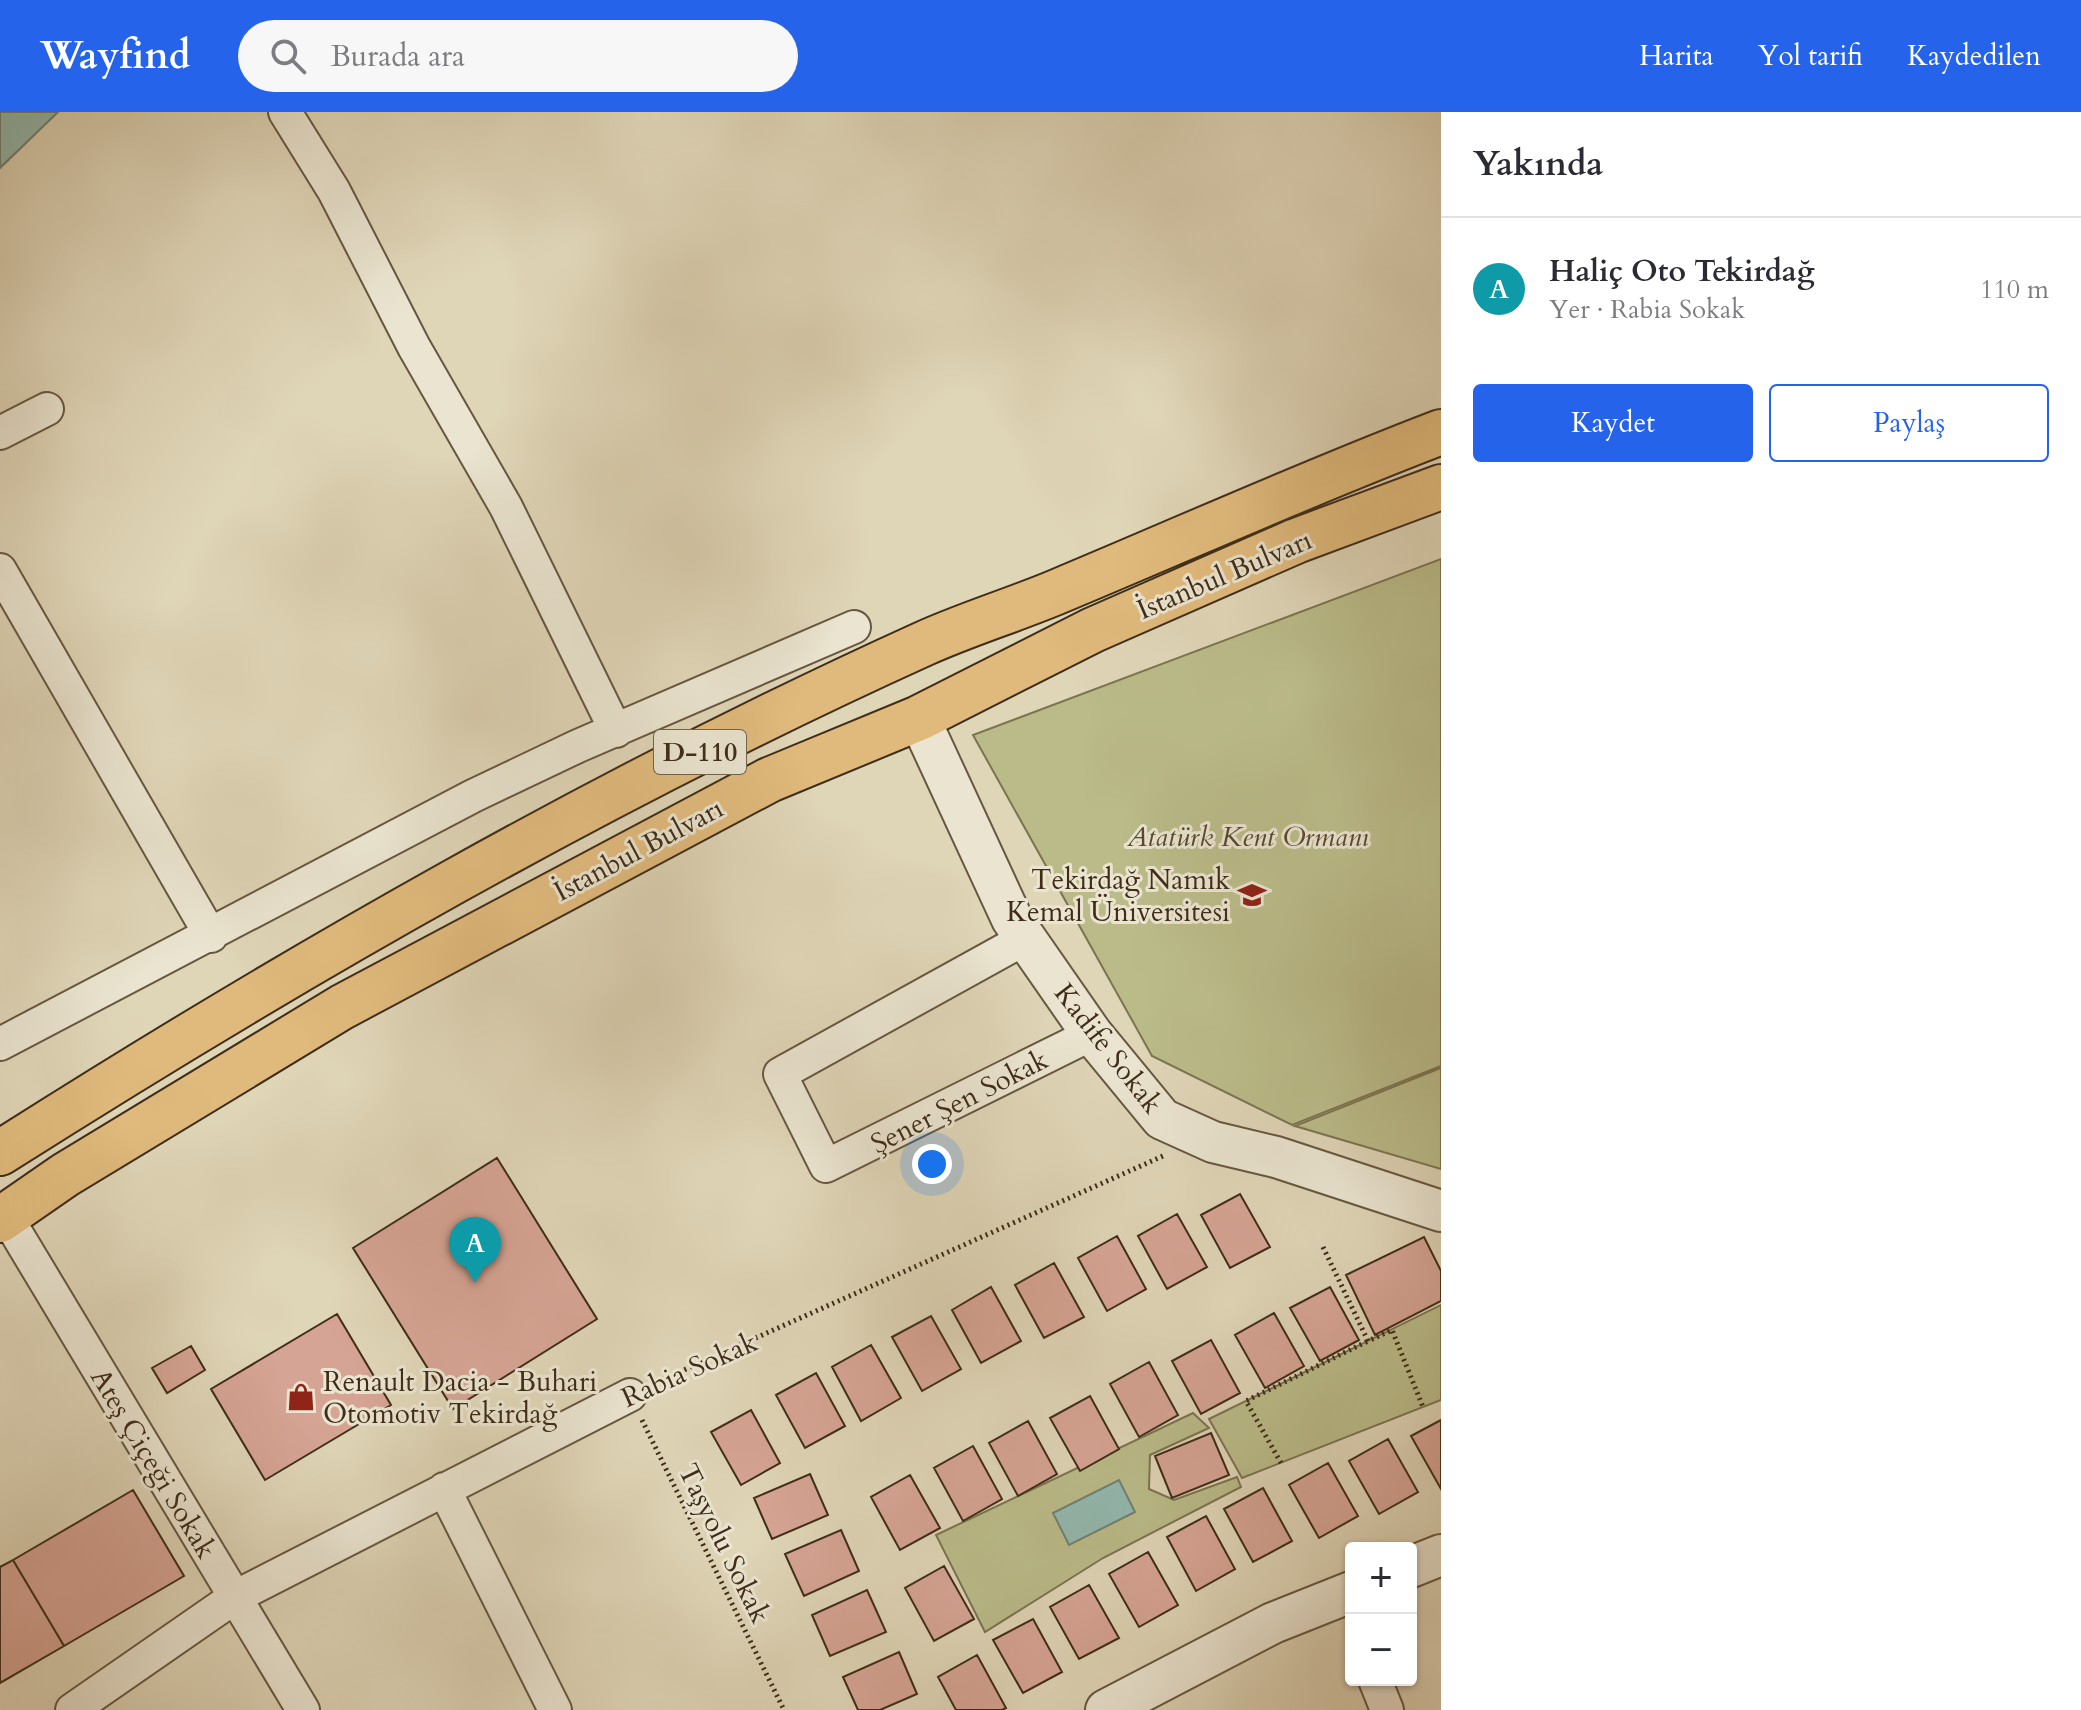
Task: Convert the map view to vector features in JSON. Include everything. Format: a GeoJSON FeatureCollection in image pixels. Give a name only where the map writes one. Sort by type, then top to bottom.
{"type":"FeatureCollection","features":[{"type":"Feature","properties":{"kind":"highway","name":"İstanbul Bulvarı"},"geometry":{"type":"LineString","coordinates":[[0,1153],[263,990],[556,827],[771,716],[927,642],[1056,593],[1441,432]]}},
{"type":"Feature","properties":{"kind":"highway","name":"İstanbul Bulvarı"},"geometry":{"type":"LineString","coordinates":[[3,1218],[78,1167],[342,1007],[438,953],[769,780],[919,718],[1107,624],[1296,541],[1441,487]]}},
{"type":"Feature","properties":{"kind":"street"},"geometry":{"type":"LineString","coordinates":[[285,112],[334,191],[414,347],[506,507],[616,731]]}},
{"type":"Feature","properties":{"kind":"street"},"geometry":{"type":"LineString","coordinates":[[0,433],[47,409]]}},
{"type":"Feature","properties":{"kind":"street"},"geometry":{"type":"LineString","coordinates":[[0,570],[211,936]]}},
{"type":"Feature","properties":{"kind":"street"},"geometry":{"type":"LineString","coordinates":[[3,1036],[211,936],[473,796],[854,627]]}},
{"type":"Feature","properties":{"kind":"street","name":"Kadife Sokak"},"geometry":{"type":"LineString","coordinates":[[919,718],[1012,919],[1092,1034],[1162,1119],[1203,1138],[1276,1157],[1441,1211]]}},
{"type":"Feature","properties":{"kind":"street","name":"Şener Şen Sokak"},"geometry":{"type":"LineString","coordinates":[[1026,938],[780,1074],[826,1166],[1092,1034]]}},
{"type":"Feature","properties":{"kind":"street","name":"Ateş Çiçeği Sokak"},"geometry":{"type":"LineString","coordinates":[[3,1218],[303,1710]]}},
{"type":"Feature","properties":{"kind":"street","name":"Rabia Sokak"},"geometry":{"type":"LineString","coordinates":[[78,1708],[235,1597],[630,1395]]}},
{"type":"Feature","properties":{"kind":"street"},"geometry":{"type":"LineString","coordinates":[[444,1489],[555,1710]]}},
{"type":"Feature","properties":{"kind":"street"},"geometry":{"type":"LineString","coordinates":[[1417,1565],[1441,1555]]}},
{"type":"Feature","properties":{"kind":"street"},"geometry":{"type":"LineString","coordinates":[[1106,1710],[1273,1623],[1345,1603]]}},
{"type":"Feature","properties":{"kind":"street"},"geometry":{"type":"LineString","coordinates":[[1377,1686],[1387,1710]]}},
{"type":"Feature","properties":{"kind":"path","name":"Rabia Sokak"},"geometry":{"type":"LineString","coordinates":[[630,1395],[1203,1138]]}},
{"type":"Feature","properties":{"kind":"path"},"geometry":{"type":"LineString","coordinates":[[1323,1247],[1368,1341]]}},
{"type":"Feature","properties":{"kind":"path"},"geometry":{"type":"LineString","coordinates":[[1281,1463],[1246,1401],[1392,1330],[1423,1407]]}},
{"type":"Feature","properties":{"kind":"path","name":"Taşyolu Sokak"},"geometry":{"type":"LineString","coordinates":[[630,1395],[784,1710]]}},
{"type":"Feature","properties":{"kind":"green space","name":"Atatürk Kent Ormanı"},"geometry":{"type":"Polygon","coordinates":[[[1441,559],[1441,1066],[1292,1125],[1152,1056],[973,735],[1441,559]]]}},
{"type":"Feature","properties":{"kind":"green space"},"geometry":{"type":"Polygon","coordinates":[[[1441,1068],[1441,1169],[1295,1126],[1441,1068]]]}},
{"type":"Feature","properties":{"kind":"green space"},"geometry":{"type":"Polygon","coordinates":[[[1441,1305],[1441,1400],[1242,1478],[1209,1419],[1441,1305]]]}},
{"type":"Feature","properties":{"kind":"green space"},"geometry":{"type":"Polygon","coordinates":[[[1193,1413],[1209,1428],[1150,1455],[1149,1489],[1174,1500],[1237,1477],[1241,1487],[1103,1558],[985,1632],[936,1535],[1193,1413]]]}},
{"type":"Feature","properties":{"kind":"water"},"geometry":{"type":"Polygon","coordinates":[[[0,112],[58,112],[0,168],[0,112]]]}},
{"type":"Feature","properties":{"kind":"water"},"geometry":{"type":"Polygon","coordinates":[[[1119,1480],[1135,1512],[1069,1545],[1053,1513],[1119,1480]]]}},
{"type":"Feature","properties":{"kind":"building"},"geometry":{"type":"Polygon","coordinates":[[[497,1158],[597,1319],[453,1409],[353,1248],[497,1158]]]}},
{"type":"Feature","properties":{"kind":"building"},"geometry":{"type":"Polygon","coordinates":[[[1240,1194],[1270,1247],[1230,1268],[1201,1215],[1240,1194]]]}},
{"type":"Feature","properties":{"kind":"building"},"geometry":{"type":"Polygon","coordinates":[[[1177,1214],[1207,1267],[1167,1289],[1138,1236],[1177,1214]]]}},
{"type":"Feature","properties":{"kind":"building"},"geometry":{"type":"Polygon","coordinates":[[[1117,1236],[1146,1289],[1107,1311],[1078,1258],[1117,1236]]]}},
{"type":"Feature","properties":{"kind":"building"},"geometry":{"type":"Polygon","coordinates":[[[1424,1237],[1441,1271],[1441,1301],[1375,1335],[1346,1275],[1424,1237]]]}},
{"type":"Feature","properties":{"kind":"building"},"geometry":{"type":"Polygon","coordinates":[[[1054,1263],[1084,1317],[1044,1338],[1015,1285],[1054,1263]]]}},
{"type":"Feature","properties":{"kind":"building"},"geometry":{"type":"Polygon","coordinates":[[[991,1287],[1021,1341],[981,1363],[952,1310],[991,1287]]]}},
{"type":"Feature","properties":{"kind":"building"},"geometry":{"type":"Polygon","coordinates":[[[1330,1287],[1359,1340],[1320,1361],[1290,1308],[1330,1287]]]}},
{"type":"Feature","properties":{"kind":"building"},"geometry":{"type":"Polygon","coordinates":[[[1274,1313],[1304,1366],[1265,1388],[1235,1335],[1274,1313]]]}},
{"type":"Feature","properties":{"kind":"building","name":"Renault Dacia - Buhari Otomotiv Tekirdağ"},"geometry":{"type":"Polygon","coordinates":[[[337,1314],[391,1405],[265,1480],[211,1389],[337,1314]]]}},
{"type":"Feature","properties":{"kind":"building"},"geometry":{"type":"Polygon","coordinates":[[[931,1316],[961,1369],[922,1391],[892,1337],[931,1316]]]}},
{"type":"Feature","properties":{"kind":"building"},"geometry":{"type":"Polygon","coordinates":[[[1211,1340],[1240,1393],[1201,1414],[1172,1361],[1211,1340]]]}},
{"type":"Feature","properties":{"kind":"building"},"geometry":{"type":"Polygon","coordinates":[[[871,1345],[901,1398],[861,1421],[832,1367],[871,1345]]]}},
{"type":"Feature","properties":{"kind":"building"},"geometry":{"type":"Polygon","coordinates":[[[191,1346],[205,1370],[167,1393],[152,1368],[191,1346]]]}},
{"type":"Feature","properties":{"kind":"building"},"geometry":{"type":"Polygon","coordinates":[[[1149,1362],[1178,1415],[1139,1437],[1110,1384],[1149,1362]]]}},
{"type":"Feature","properties":{"kind":"building"},"geometry":{"type":"Polygon","coordinates":[[[816,1373],[845,1426],[805,1448],[776,1395],[816,1373]]]}},
{"type":"Feature","properties":{"kind":"building"},"geometry":{"type":"Polygon","coordinates":[[[1090,1396],[1119,1449],[1080,1471],[1050,1418],[1090,1396]]]}},
{"type":"Feature","properties":{"kind":"building"},"geometry":{"type":"Polygon","coordinates":[[[751,1410],[780,1463],[741,1485],[711,1432],[751,1410]]]}},
{"type":"Feature","properties":{"kind":"building"},"geometry":{"type":"Polygon","coordinates":[[[1441,1420],[1441,1489],[1411,1436],[1441,1420]]]}},
{"type":"Feature","properties":{"kind":"building"},"geometry":{"type":"Polygon","coordinates":[[[1028,1421],[1057,1474],[1018,1496],[989,1443],[1028,1421]]]}},
{"type":"Feature","properties":{"kind":"building"},"geometry":{"type":"Polygon","coordinates":[[[1211,1433],[1229,1475],[1172,1498],[1155,1456],[1211,1433]]]}},
{"type":"Feature","properties":{"kind":"building"},"geometry":{"type":"Polygon","coordinates":[[[1388,1439],[1418,1492],[1379,1514],[1349,1461],[1388,1439]]]}},
{"type":"Feature","properties":{"kind":"building"},"geometry":{"type":"Polygon","coordinates":[[[973,1446],[1002,1499],[963,1521],[934,1468],[973,1446]]]}},
{"type":"Feature","properties":{"kind":"building"},"geometry":{"type":"Polygon","coordinates":[[[1328,1463],[1358,1516],[1319,1538],[1289,1485],[1328,1463]]]}},
{"type":"Feature","properties":{"kind":"building"},"geometry":{"type":"Polygon","coordinates":[[[810,1474],[828,1515],[772,1539],[754,1498],[810,1474]]]}},
{"type":"Feature","properties":{"kind":"building"},"geometry":{"type":"Polygon","coordinates":[[[910,1475],[940,1528],[900,1550],[871,1497],[910,1475]]]}},
{"type":"Feature","properties":{"kind":"building"},"geometry":{"type":"Polygon","coordinates":[[[1263,1488],[1292,1541],[1253,1562],[1224,1509],[1263,1488]]]}},
{"type":"Feature","properties":{"kind":"building"},"geometry":{"type":"Polygon","coordinates":[[[133,1490],[184,1576],[64,1646],[13,1560],[133,1490]]]}},
{"type":"Feature","properties":{"kind":"building"},"geometry":{"type":"Polygon","coordinates":[[[1206,1516],[1235,1569],[1196,1591],[1167,1537],[1206,1516]]]}},
{"type":"Feature","properties":{"kind":"building"},"geometry":{"type":"Polygon","coordinates":[[[841,1530],[859,1571],[804,1596],[785,1554],[841,1530]]]}},
{"type":"Feature","properties":{"kind":"building"},"geometry":{"type":"Polygon","coordinates":[[[1148,1552],[1178,1605],[1139,1627],[1109,1574],[1148,1552]]]}},
{"type":"Feature","properties":{"kind":"building"},"geometry":{"type":"Polygon","coordinates":[[[13,1560],[64,1646],[0,1683],[0,1567],[13,1560]]]}},
{"type":"Feature","properties":{"kind":"building"},"geometry":{"type":"Polygon","coordinates":[[[944,1566],[974,1619],[934,1641],[905,1588],[944,1566]]]}},
{"type":"Feature","properties":{"kind":"building"},"geometry":{"type":"Polygon","coordinates":[[[1089,1585],[1119,1638],[1079,1659],[1050,1607],[1089,1585]]]}},
{"type":"Feature","properties":{"kind":"building"},"geometry":{"type":"Polygon","coordinates":[[[867,1590],[886,1632],[830,1656],[812,1615],[867,1590]]]}},
{"type":"Feature","properties":{"kind":"building"},"geometry":{"type":"Polygon","coordinates":[[[1033,1619],[1062,1672],[1023,1693],[993,1640],[1033,1619]]]}},
{"type":"Feature","properties":{"kind":"building"},"geometry":{"type":"Polygon","coordinates":[[[899,1652],[917,1694],[880,1710],[858,1710],[843,1677],[899,1652]]]}},
{"type":"Feature","properties":{"kind":"building"},"geometry":{"type":"Polygon","coordinates":[[[977,1655],[1006,1708],[1002,1710],[956,1710],[938,1677],[977,1655]]]}},
{"type":"Feature","properties":{"kind":"place","name":"Tekirdağ Namık Kemal Üniversitesi"},"geometry":{"type":"Point","coordinates":[1252,895]}},
{"type":"Feature","properties":{"kind":"place","name":"Haliç Oto Tekirdağ"},"geometry":{"type":"Point","coordinates":[475,1283]}},
{"type":"Feature","properties":{"kind":"place","name":"Renault Dacia - Buhari Otomotiv Tekirdağ"},"geometry":{"type":"Point","coordinates":[301,1397]}}]}
